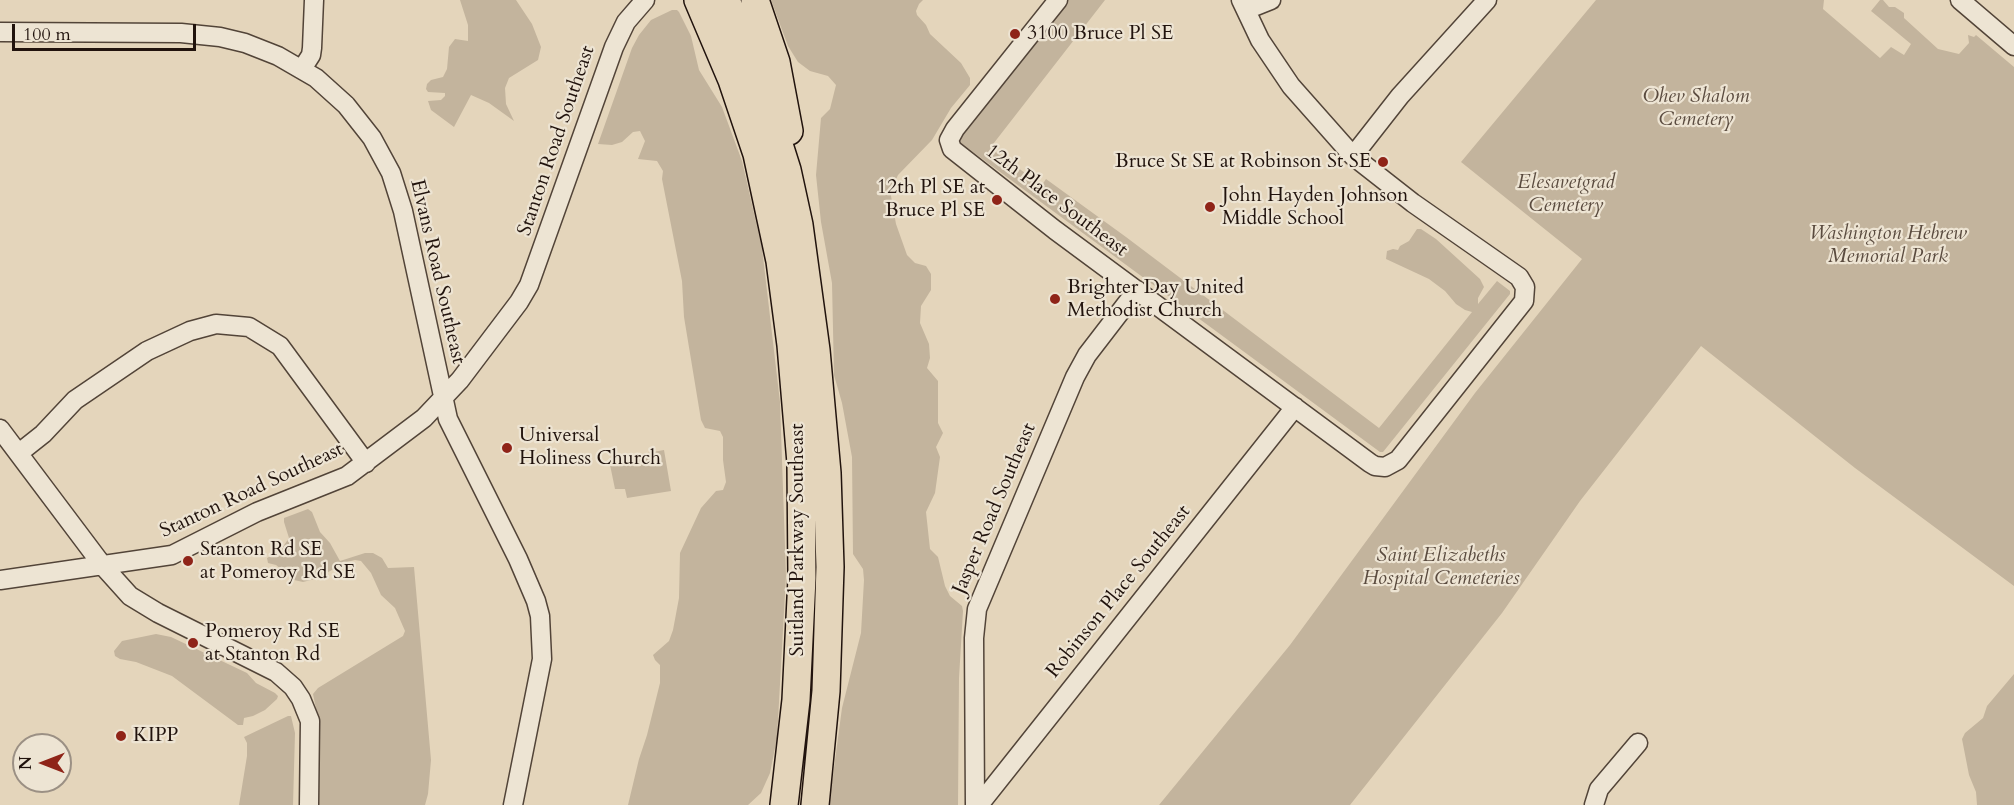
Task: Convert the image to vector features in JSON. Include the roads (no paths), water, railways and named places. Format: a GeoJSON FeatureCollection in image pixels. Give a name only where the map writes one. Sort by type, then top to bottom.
{"type":"FeatureCollection","features":[{"type":"Feature","properties":{"kind":"highway","name":"Suitland Parkway Southeast"},"geometry":{"type":"LineString","coordinates":[[698,0],[732,80],[757,154],[780,261],[791,345],[801,473],[801,598],[796,700],[784,805]]}},
{"type":"Feature","properties":{"kind":"highway","name":"Suitland Parkway Southeast"},"geometry":{"type":"LineString","coordinates":[[726,0],[751,62],[787,170],[799,225],[823,413],[829,505],[829,639],[824,721],[815,805]]}},
{"type":"Feature","properties":{"kind":"highway"},"geometry":{"type":"LineString","coordinates":[[755,0],[771,44],[784,100],[799,225]]}},
{"type":"Feature","properties":{"kind":"street"},"geometry":{"type":"LineString","coordinates":[[302,69],[311,55],[314,0]]}},
{"type":"Feature","properties":{"kind":"street","name":"Stanton Road Southeast"},"geometry":{"type":"LineString","coordinates":[[0,580],[160,558],[178,553],[257,512],[336,481],[366,463],[424,418],[476,359],[529,285],[614,47],[626,22],[645,0]]}},
{"type":"Feature","properties":{"kind":"street","name":"12th Place Southeast"},"geometry":{"type":"LineString","coordinates":[[1058,0],[955,129],[950,140],[955,154],[1370,463],[1385,467],[1398,460],[1487,350],[1524,301],[1526,291],[1520,277],[1413,203],[1353,156]]}},
{"type":"Feature","properties":{"kind":"street"},"geometry":{"type":"LineString","coordinates":[[1271,0],[1244,5],[1260,40],[1291,86],[1353,156],[1400,96],[1486,0]]}},
{"type":"Feature","properties":{"kind":"street"},"geometry":{"type":"LineString","coordinates":[[1960,0],[2014,46]]}},
{"type":"Feature","properties":{"kind":"street","name":"Elvans Road Southeast"},"geometry":{"type":"LineString","coordinates":[[0,32],[165,32],[213,36],[245,42],[302,69],[328,88],[353,113],[372,138],[391,173],[403,211],[448,419],[518,559],[540,616],[542,659],[513,805]]}},
{"type":"Feature","properties":{"kind":"street","name":"Jasper Road Southeast"},"geometry":{"type":"LineString","coordinates":[[977,805],[975,638],[977,609],[1075,377],[1087,355],[1137,290]]}},
{"type":"Feature","properties":{"kind":"street"},"geometry":{"type":"LineString","coordinates":[[19,453],[43,434],[75,400],[147,351],[190,331],[216,324],[249,327],[280,346],[366,463]]}},
{"type":"Feature","properties":{"kind":"street","name":"Robinson Place Southeast"},"geometry":{"type":"LineString","coordinates":[[977,805],[1295,407]]}},
{"type":"Feature","properties":{"kind":"street"},"geometry":{"type":"LineString","coordinates":[[0,429],[126,593],[158,614],[272,670],[293,687],[306,709],[310,728],[309,805]]}},
{"type":"Feature","properties":{"kind":"street"},"geometry":{"type":"LineString","coordinates":[[1594,805],[1599,789],[1638,744]]}},
{"type":"Feature","properties":{"kind":"place","name":"3100 Bruce Pl SE"},"geometry":{"type":"Point","coordinates":[1015,34]}},
{"type":"Feature","properties":{"kind":"place","name":"Bruce St SE at Robinson St SE"},"geometry":{"type":"Point","coordinates":[1383,162]}},
{"type":"Feature","properties":{"kind":"place","name":"12th Pl SE at Bruce Pl SE"},"geometry":{"type":"Point","coordinates":[997,200]}},
{"type":"Feature","properties":{"kind":"place","name":"John Hayden Johnson Middle School"},"geometry":{"type":"Point","coordinates":[1210,207]}},
{"type":"Feature","properties":{"kind":"place","name":"Brighter Day United Methodist Church"},"geometry":{"type":"Point","coordinates":[1055,299]}},
{"type":"Feature","properties":{"kind":"place","name":"Universal Holiness Church"},"geometry":{"type":"Point","coordinates":[507,448]}},
{"type":"Feature","properties":{"kind":"place","name":"Stanton Rd SE at Pomeroy Rd SE"},"geometry":{"type":"Point","coordinates":[188,561]}},
{"type":"Feature","properties":{"kind":"place","name":"Pomeroy Rd SE at Stanton Rd"},"geometry":{"type":"Point","coordinates":[193,643]}},
{"type":"Feature","properties":{"kind":"place","name":"KIPP"},"geometry":{"type":"Point","coordinates":[121,736]}},
{"type":"Feature","properties":{"kind":"park label","name":"Ohev Shalom Cemetery"},"geometry":{"type":"Point","coordinates":[1696,108]}},
{"type":"Feature","properties":{"kind":"park label","name":"Elesavetgrad Cemetery"},"geometry":{"type":"Point","coordinates":[1566,194]}},
{"type":"Feature","properties":{"kind":"park label","name":"Washington Hebrew Memorial Park"},"geometry":{"type":"Point","coordinates":[1888,246]}},
{"type":"Feature","properties":{"kind":"park label","name":"Saint Elizabeths Hospital Cemeteries"},"geometry":{"type":"Point","coordinates":[1441,568]}}]}
